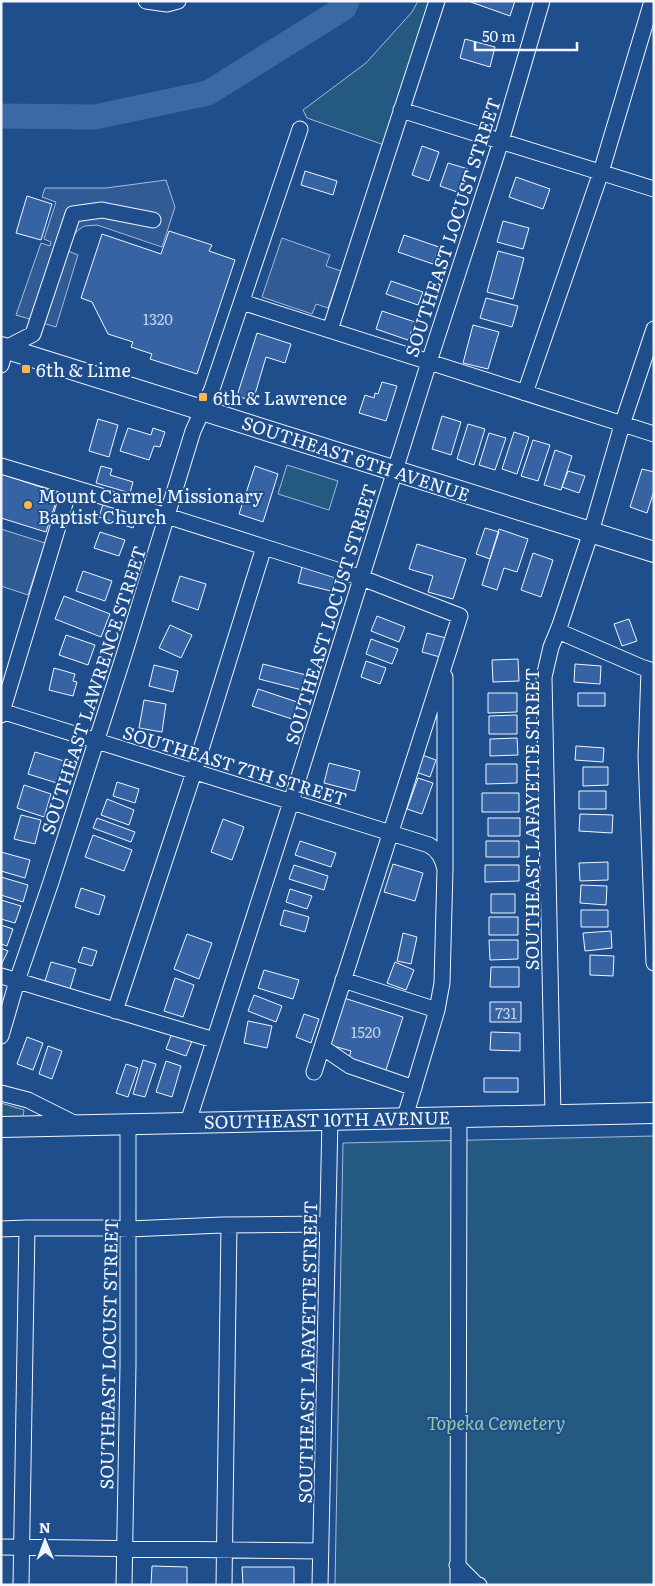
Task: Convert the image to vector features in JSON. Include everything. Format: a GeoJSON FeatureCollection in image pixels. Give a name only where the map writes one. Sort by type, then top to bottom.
{"type":"FeatureCollection","features":[{"type":"Feature","properties":{"kind":"main road","name":"SOUTHEAST 6TH AVENUE"},"geometry":{"type":"LineString","coordinates":[[3,353],[203,410],[654,552]]}},
{"type":"Feature","properties":{"kind":"main road","name":"SOUTHEAST 10TH AVENUE"},"geometry":{"type":"LineString","coordinates":[[1,1126],[654,1113]]}},
{"type":"Feature","properties":{"kind":"street"},"geometry":{"type":"LineString","coordinates":[[146,1],[167,4],[177,2]]}},
{"type":"Feature","properties":{"kind":"street"},"geometry":{"type":"LineString","coordinates":[[330,330],[437,1]]}},
{"type":"Feature","properties":{"kind":"street","name":"SOUTHEAST LOCUST STREET"},"geometry":{"type":"LineString","coordinates":[[188,1122],[362,578],[394,471],[501,141],[542,1]]}},
{"type":"Feature","properties":{"kind":"street"},"geometry":{"type":"LineString","coordinates":[[525,393],[601,172],[652,1]]}},
{"type":"Feature","properties":{"kind":"street"},"geometry":{"type":"LineString","coordinates":[[401,110],[654,189]]}},
{"type":"Feature","properties":{"kind":"street","name":"SOUTHEAST LAWRENCE STREET"},"geometry":{"type":"LineString","coordinates":[[1,1036],[193,431],[212,390],[300,129]]}},
{"type":"Feature","properties":{"kind":"street"},"geometry":{"type":"LineString","coordinates":[[3,353],[32,334],[73,214],[102,210],[153,220]]}},
{"type":"Feature","properties":{"kind":"street"},"geometry":{"type":"LineString","coordinates":[[242,302],[654,434]]}},
{"type":"Feature","properties":{"kind":"street","name":"SOUTHEAST LAFAYETTE STREET"},"geometry":{"type":"LineString","coordinates":[[553,1115],[544,677],[551,647],[591,532],[622,425],[654,329]]}},
{"type":"Feature","properties":{"kind":"street"},"geometry":{"type":"LineString","coordinates":[[1,466],[362,578],[460,616],[314,1072]]}},
{"type":"Feature","properties":{"kind":"street"},"geometry":{"type":"LineString","coordinates":[[2,713],[70,487]]}},
{"type":"Feature","properties":{"kind":"street"},"geometry":{"type":"LineString","coordinates":[[115,1011],[194,772],[264,547]]}},
{"type":"Feature","properties":{"kind":"street"},"geometry":{"type":"LineString","coordinates":[[558,631],[652,670],[646,756],[654,962]]}},
{"type":"Feature","properties":{"kind":"street"},"geometry":{"type":"LineString","coordinates":[[405,1117],[437,1010],[442,983],[445,868],[445,662]]}},
{"type":"Feature","properties":{"kind":"street","name":"SOUTHEAST 7TH STREET"},"geometry":{"type":"LineString","coordinates":[[2,713],[429,845],[442,857],[445,868]]}},
{"type":"Feature","properties":{"kind":"street"},"geometry":{"type":"LineString","coordinates":[[1,976],[214,1040]]}},
{"type":"Feature","properties":{"kind":"street"},"geometry":{"type":"LineString","coordinates":[[343,980],[437,1010]]}},
{"type":"Feature","properties":{"kind":"street"},"geometry":{"type":"LineString","coordinates":[[322,1047],[350,1066],[414,1088]]}},
{"type":"Feature","properties":{"kind":"street"},"geometry":{"type":"LineString","coordinates":[[1,1093],[28,1100],[78,1125]]}},
{"type":"Feature","properties":{"kind":"street"},"geometry":{"type":"LineString","coordinates":[[458,1585],[459,1117]]}},
{"type":"Feature","properties":{"kind":"street","name":"SOUTHEAST LAFAYETTE STREET"},"geometry":{"type":"LineString","coordinates":[[320,1585],[330,1119]]}},
{"type":"Feature","properties":{"kind":"street","name":"SOUTHEAST LOCUST STREET"},"geometry":{"type":"LineString","coordinates":[[124,1585],[129,1229],[128,1124]]}},
{"type":"Feature","properties":{"kind":"street"},"geometry":{"type":"LineString","coordinates":[[1,1229],[129,1229],[328,1224]]}},
{"type":"Feature","properties":{"kind":"street"},"geometry":{"type":"LineString","coordinates":[[224,1585],[229,1225]]}},
{"type":"Feature","properties":{"kind":"street"},"geometry":{"type":"LineString","coordinates":[[21,1585],[27,1228]]}},
{"type":"Feature","properties":{"kind":"street"},"geometry":{"type":"LineString","coordinates":[[1,1547],[321,1551]]}},
{"type":"Feature","properties":{"kind":"street"},"geometry":{"type":"LineString","coordinates":[[457,1565],[479,1585]]}},
{"type":"Feature","properties":{"kind":"green space"},"geometry":{"type":"Polygon","coordinates":[[[418,1],[430,1],[412,53],[387,146],[307,118],[303,110],[366,63],[412,12],[418,1]]]}},
{"type":"Feature","properties":{"kind":"green space"},"geometry":{"type":"Polygon","coordinates":[[[287,465],[338,481],[329,510],[278,494],[287,465]]]}},
{"type":"Feature","properties":{"kind":"green space"},"geometry":{"type":"Polygon","coordinates":[[[1,1103],[24,1110],[23,1117],[1,1117],[1,1103]]]}},
{"type":"Feature","properties":{"kind":"green space","name":"Topeka Cemetery"},"geometry":{"type":"Polygon","coordinates":[[[654,1136],[654,1585],[335,1585],[343,1143],[654,1136]]]}},
{"type":"Feature","properties":{"kind":"shaded area"},"geometry":{"type":"Polygon","coordinates":[[[166,180],[175,207],[162,247],[97,225],[84,226],[77,231],[71,240],[68,251],[78,255],[56,327],[16,315],[41,243],[50,246],[51,242],[44,239],[56,202],[42,197],[45,188],[106,188],[166,180]]]}},
{"type":"Feature","properties":{"kind":"shaded area"},"geometry":{"type":"Polygon","coordinates":[[[282,238],[330,255],[326,266],[341,271],[328,308],[316,304],[312,314],[262,297],[282,238]]]}},
{"type":"Feature","properties":{"kind":"shaded area"},"geometry":{"type":"Polygon","coordinates":[[[1,529],[45,543],[28,595],[1,586],[1,529]]]}},
{"type":"Feature","properties":{"kind":"building"},"geometry":{"type":"Polygon","coordinates":[[[468,1],[515,1],[510,16],[468,1]]]}},
{"type":"Feature","properties":{"kind":"building"},"geometry":{"type":"Polygon","coordinates":[[[465,39],[495,47],[490,67],[460,58],[465,39]]]}},
{"type":"Feature","properties":{"kind":"building"},"geometry":{"type":"Polygon","coordinates":[[[422,146],[439,152],[429,181],[412,175],[422,146]]]}},
{"type":"Feature","properties":{"kind":"building"},"geometry":{"type":"Polygon","coordinates":[[[448,163],[468,169],[460,193],[440,186],[448,163]]]}},
{"type":"Feature","properties":{"kind":"building"},"geometry":{"type":"Polygon","coordinates":[[[305,171],[337,181],[333,195],[301,185],[305,171]]]}},
{"type":"Feature","properties":{"kind":"building"},"geometry":{"type":"Polygon","coordinates":[[[516,177],[550,189],[543,209],[509,197],[516,177]]]}},
{"type":"Feature","properties":{"kind":"building"},"geometry":{"type":"Polygon","coordinates":[[[27,196],[52,204],[41,240],[16,233],[27,196]]]}},
{"type":"Feature","properties":{"kind":"building"},"geometry":{"type":"Polygon","coordinates":[[[503,221],[529,228],[523,249],[497,242],[503,221]]]}},
{"type":"Feature","properties":{"kind":"building"},"geometry":{"type":"Polygon","coordinates":[[[169,231],[212,245],[209,251],[235,260],[197,374],[150,359],[152,354],[131,347],[133,342],[108,334],[92,302],[81,298],[102,234],[161,254],[169,231]]]}},
{"type":"Feature","properties":{"kind":"building"},"geometry":{"type":"Polygon","coordinates":[[[404,235],[439,247],[433,264],[398,252],[404,235]]]}},
{"type":"Feature","properties":{"kind":"building"},"geometry":{"type":"Polygon","coordinates":[[[498,251],[524,258],[513,299],[487,292],[498,251]]]}},
{"type":"Feature","properties":{"kind":"building"},"geometry":{"type":"Polygon","coordinates":[[[391,281],[423,292],[418,305],[386,294],[391,281]]]}},
{"type":"Feature","properties":{"kind":"building"},"geometry":{"type":"Polygon","coordinates":[[[486,298],[518,306],[512,327],[480,318],[486,298]]]}},
{"type":"Feature","properties":{"kind":"building"},"geometry":{"type":"Polygon","coordinates":[[[382,311],[415,322],[408,340],[376,329],[382,311]]]}},
{"type":"Feature","properties":{"kind":"building"},"geometry":{"type":"Polygon","coordinates":[[[473,325],[499,332],[488,369],[463,363],[473,325]]]}},
{"type":"Feature","properties":{"kind":"building"},"geometry":{"type":"Polygon","coordinates":[[[257,333],[291,344],[285,363],[266,357],[253,401],[237,396],[257,333]]]}},
{"type":"Feature","properties":{"kind":"building"},"geometry":{"type":"Polygon","coordinates":[[[382,382],[397,386],[386,421],[359,413],[365,395],[374,398],[375,393],[378,394],[382,382]]]}},
{"type":"Feature","properties":{"kind":"building"},"geometry":{"type":"Polygon","coordinates":[[[442,416],[461,422],[451,455],[432,449],[442,416]]]}},
{"type":"Feature","properties":{"kind":"building"},"geometry":{"type":"Polygon","coordinates":[[[98,419],[118,425],[109,457],[89,451],[98,419]]]}},
{"type":"Feature","properties":{"kind":"building"},"geometry":{"type":"Polygon","coordinates":[[[468,424],[485,429],[474,465],[457,459],[468,424]]]}},
{"type":"Feature","properties":{"kind":"building"},"geometry":{"type":"Polygon","coordinates":[[[128,428],[151,435],[153,428],[165,432],[160,447],[154,446],[149,460],[120,451],[128,428]]]}},
{"type":"Feature","properties":{"kind":"building"},"geometry":{"type":"Polygon","coordinates":[[[514,432],[529,437],[517,474],[502,469],[514,432]]]}},
{"type":"Feature","properties":{"kind":"building"},"geometry":{"type":"Polygon","coordinates":[[[489,433],[506,438],[495,470],[479,465],[489,433]]]}},
{"type":"Feature","properties":{"kind":"building"},"geometry":{"type":"Polygon","coordinates":[[[533,440],[550,445],[538,481],[521,476],[533,440]]]}},
{"type":"Feature","properties":{"kind":"building"},"geometry":{"type":"Polygon","coordinates":[[[555,450],[572,456],[561,490],[544,485],[555,450]]]}},
{"type":"Feature","properties":{"kind":"building"},"geometry":{"type":"Polygon","coordinates":[[[101,466],[112,469],[110,475],[133,482],[130,493],[96,483],[101,466]]]}},
{"type":"Feature","properties":{"kind":"building"},"geometry":{"type":"Polygon","coordinates":[[[255,466],[278,474],[263,522],[239,514],[255,466]]]}},
{"type":"Feature","properties":{"kind":"building"},"geometry":{"type":"Polygon","coordinates":[[[642,469],[654,472],[654,491],[647,513],[630,507],[642,469]]]}},
{"type":"Feature","properties":{"kind":"building"},"geometry":{"type":"Polygon","coordinates":[[[568,471],[585,476],[579,493],[562,487],[568,471]]]}},
{"type":"Feature","properties":{"kind":"building","name":"Mount Carmel Missionary Baptist Church"},"geometry":{"type":"Polygon","coordinates":[[[1,474],[59,493],[46,532],[1,518],[1,474]]]}},
{"type":"Feature","properties":{"kind":"building"},"geometry":{"type":"Polygon","coordinates":[[[103,504],[137,515],[133,528],[99,517],[103,504]]]}},
{"type":"Feature","properties":{"kind":"building"},"geometry":{"type":"Polygon","coordinates":[[[485,528],[499,532],[490,559],[476,554],[485,528]]]}},
{"type":"Feature","properties":{"kind":"building"},"geometry":{"type":"Polygon","coordinates":[[[499,529],[528,539],[517,572],[504,568],[497,590],[482,585],[499,529]]]}},
{"type":"Feature","properties":{"kind":"building"},"geometry":{"type":"Polygon","coordinates":[[[100,532],[125,540],[119,556],[94,548],[100,532]]]}},
{"type":"Feature","properties":{"kind":"building"},"geometry":{"type":"Polygon","coordinates":[[[417,544],[466,559],[453,599],[428,592],[433,576],[409,569],[417,544]]]}},
{"type":"Feature","properties":{"kind":"building"},"geometry":{"type":"Polygon","coordinates":[[[533,553],[553,560],[541,597],[521,590],[533,553]]]}},
{"type":"Feature","properties":{"kind":"building"},"geometry":{"type":"Polygon","coordinates":[[[302,567],[335,576],[331,591],[298,583],[302,567]]]}},
{"type":"Feature","properties":{"kind":"building"},"geometry":{"type":"Polygon","coordinates":[[[83,571],[112,581],[105,601],[76,591],[83,571]]]}},
{"type":"Feature","properties":{"kind":"building"},"geometry":{"type":"Polygon","coordinates":[[[180,576],[206,584],[198,610],[172,601],[180,576]]]}},
{"type":"Feature","properties":{"kind":"building"},"geometry":{"type":"Polygon","coordinates":[[[64,596],[110,614],[101,637],[55,619],[64,596]]]}},
{"type":"Feature","properties":{"kind":"building"},"geometry":{"type":"Polygon","coordinates":[[[377,616],[405,627],[399,642],[371,631],[377,616]]]}},
{"type":"Feature","properties":{"kind":"building"},"geometry":{"type":"Polygon","coordinates":[[[629,619],[637,641],[622,646],[614,624],[629,619]]]}},
{"type":"Feature","properties":{"kind":"building"},"geometry":{"type":"Polygon","coordinates":[[[170,625],[192,635],[181,658],[159,648],[170,625]]]}},
{"type":"Feature","properties":{"kind":"building"},"geometry":{"type":"Polygon","coordinates":[[[427,633],[446,638],[440,657],[422,652],[427,633]]]}},
{"type":"Feature","properties":{"kind":"building"},"geometry":{"type":"Polygon","coordinates":[[[66,635],[95,645],[88,665],[59,655],[66,635]]]}},
{"type":"Feature","properties":{"kind":"building"},"geometry":{"type":"Polygon","coordinates":[[[371,639],[398,649],[392,664],[366,654],[371,639]]]}},
{"type":"Feature","properties":{"kind":"building"},"geometry":{"type":"Polygon","coordinates":[[[518,659],[519,681],[493,682],[492,660],[518,659]]]}},
{"type":"Feature","properties":{"kind":"building"},"geometry":{"type":"Polygon","coordinates":[[[366,661],[386,668],[380,684],[361,677],[366,661]]]}},
{"type":"Feature","properties":{"kind":"building"},"geometry":{"type":"Polygon","coordinates":[[[263,664],[306,675],[302,690],[259,679],[263,664]]]}},
{"type":"Feature","properties":{"kind":"building"},"geometry":{"type":"Polygon","coordinates":[[[575,664],[601,666],[600,684],[574,682],[575,664]]]}},
{"type":"Feature","properties":{"kind":"building"},"geometry":{"type":"Polygon","coordinates":[[[154,665],[178,671],[173,692],[149,686],[154,665]]]}},
{"type":"Feature","properties":{"kind":"building"},"geometry":{"type":"Polygon","coordinates":[[[54,668],[75,674],[73,681],[77,682],[73,696],[49,690],[54,668]]]}},
{"type":"Feature","properties":{"kind":"building"},"geometry":{"type":"Polygon","coordinates":[[[258,689],[297,702],[292,719],[252,706],[258,689]]]}},
{"type":"Feature","properties":{"kind":"building"},"geometry":{"type":"Polygon","coordinates":[[[488,693],[517,693],[517,712],[488,713],[488,693]]]}},
{"type":"Feature","properties":{"kind":"building"},"geometry":{"type":"Polygon","coordinates":[[[578,693],[605,693],[605,706],[578,706],[578,693]]]}},
{"type":"Feature","properties":{"kind":"building"},"geometry":{"type":"Polygon","coordinates":[[[144,700],[166,704],[162,732],[139,728],[144,700]]]}},
{"type":"Feature","properties":{"kind":"building"},"geometry":{"type":"Polygon","coordinates":[[[517,715],[517,734],[489,734],[489,716],[517,715]]]}},
{"type":"Feature","properties":{"kind":"building"},"geometry":{"type":"Polygon","coordinates":[[[517,738],[518,755],[490,756],[490,739],[517,738]]]}},
{"type":"Feature","properties":{"kind":"building"},"geometry":{"type":"Polygon","coordinates":[[[576,746],[604,748],[603,762],[575,760],[576,746]]]}},
{"type":"Feature","properties":{"kind":"building"},"geometry":{"type":"Polygon","coordinates":[[[35,752],[64,761],[57,783],[28,774],[35,752]]]}},
{"type":"Feature","properties":{"kind":"building"},"geometry":{"type":"Polygon","coordinates":[[[422,755],[436,760],[430,777],[416,772],[422,755]]]}},
{"type":"Feature","properties":{"kind":"building"},"geometry":{"type":"Polygon","coordinates":[[[329,763],[360,771],[355,791],[324,783],[329,763]]]}},
{"type":"Feature","properties":{"kind":"building"},"geometry":{"type":"Polygon","coordinates":[[[486,764],[517,764],[517,783],[486,784],[486,764]]]}},
{"type":"Feature","properties":{"kind":"building"},"geometry":{"type":"Polygon","coordinates":[[[583,767],[608,767],[608,785],[583,786],[583,767]]]}},
{"type":"Feature","properties":{"kind":"building"},"geometry":{"type":"Polygon","coordinates":[[[418,778],[433,783],[422,814],[407,809],[418,778]]]}},
{"type":"Feature","properties":{"kind":"building"},"geometry":{"type":"Polygon","coordinates":[[[117,782],[139,789],[135,803],[113,796],[117,782]]]}},
{"type":"Feature","properties":{"kind":"building"},"geometry":{"type":"Polygon","coordinates":[[[24,785],[51,794],[44,817],[17,808],[24,785]]]}},
{"type":"Feature","properties":{"kind":"building"},"geometry":{"type":"Polygon","coordinates":[[[579,791],[606,791],[606,809],[579,809],[579,791]]]}},
{"type":"Feature","properties":{"kind":"building"},"geometry":{"type":"Polygon","coordinates":[[[482,793],[519,793],[519,812],[482,812],[482,793]]]}},
{"type":"Feature","properties":{"kind":"building"},"geometry":{"type":"Polygon","coordinates":[[[107,799],[134,810],[129,825],[101,815],[107,799]]]}},
{"type":"Feature","properties":{"kind":"building"},"geometry":{"type":"Polygon","coordinates":[[[580,814],[613,815],[612,833],[579,831],[580,814]]]}},
{"type":"Feature","properties":{"kind":"building"},"geometry":{"type":"Polygon","coordinates":[[[21,815],[41,820],[35,844],[14,839],[21,815]]]}},
{"type":"Feature","properties":{"kind":"building"},"geometry":{"type":"Polygon","coordinates":[[[97,818],[135,832],[131,842],[93,828],[97,818]]]}},
{"type":"Feature","properties":{"kind":"building"},"geometry":{"type":"Polygon","coordinates":[[[488,818],[520,818],[520,836],[488,836],[488,818]]]}},
{"type":"Feature","properties":{"kind":"building"},"geometry":{"type":"Polygon","coordinates":[[[223,819],[244,827],[232,860],[211,852],[223,819]]]}},
{"type":"Feature","properties":{"kind":"building"},"geometry":{"type":"Polygon","coordinates":[[[93,835],[132,850],[124,871],[85,857],[93,835]]]}},
{"type":"Feature","properties":{"kind":"building"},"geometry":{"type":"Polygon","coordinates":[[[300,841],[336,853],[331,867],[295,855],[300,841]]]}},
{"type":"Feature","properties":{"kind":"building"},"geometry":{"type":"Polygon","coordinates":[[[486,841],[519,841],[519,857],[486,857],[486,841]]]}},
{"type":"Feature","properties":{"kind":"building"},"geometry":{"type":"Polygon","coordinates":[[[1,852],[30,860],[25,878],[1,871],[1,852]]]}},
{"type":"Feature","properties":{"kind":"building"},"geometry":{"type":"Polygon","coordinates":[[[608,862],[608,880],[580,881],[579,863],[608,862]]]}},
{"type":"Feature","properties":{"kind":"building"},"geometry":{"type":"Polygon","coordinates":[[[393,864],[423,873],[415,901],[384,892],[393,864]]]}},
{"type":"Feature","properties":{"kind":"building"},"geometry":{"type":"Polygon","coordinates":[[[294,865],[328,876],[324,890],[289,879],[294,865]]]}},
{"type":"Feature","properties":{"kind":"building"},"geometry":{"type":"Polygon","coordinates":[[[485,865],[519,865],[519,881],[485,882],[485,865]]]}},
{"type":"Feature","properties":{"kind":"building"},"geometry":{"type":"Polygon","coordinates":[[[1,877],[28,885],[23,902],[1,895],[1,877]]]}},
{"type":"Feature","properties":{"kind":"building"},"geometry":{"type":"Polygon","coordinates":[[[581,885],[607,886],[606,905],[580,903],[581,885]]]}},
{"type":"Feature","properties":{"kind":"building"},"geometry":{"type":"Polygon","coordinates":[[[81,888],[105,896],[99,915],[75,907],[81,888]]]}},
{"type":"Feature","properties":{"kind":"building"},"geometry":{"type":"Polygon","coordinates":[[[290,889],[312,896],[307,909],[286,902],[290,889]]]}},
{"type":"Feature","properties":{"kind":"building"},"geometry":{"type":"Polygon","coordinates":[[[491,894],[515,894],[515,913],[491,913],[491,894]]]}},
{"type":"Feature","properties":{"kind":"building"},"geometry":{"type":"Polygon","coordinates":[[[1,900],[21,906],[15,923],[1,919],[1,900]]]}},
{"type":"Feature","properties":{"kind":"building"},"geometry":{"type":"Polygon","coordinates":[[[284,910],[309,917],[305,932],[280,925],[284,910]]]}},
{"type":"Feature","properties":{"kind":"building"},"geometry":{"type":"Polygon","coordinates":[[[581,910],[608,910],[608,927],[581,927],[581,910]]]}},
{"type":"Feature","properties":{"kind":"building"},"geometry":{"type":"Polygon","coordinates":[[[489,917],[518,917],[518,935],[489,935],[489,917]]]}},
{"type":"Feature","properties":{"kind":"building"},"geometry":{"type":"Polygon","coordinates":[[[1,925],[13,929],[7,946],[1,944],[1,925]]]}},
{"type":"Feature","properties":{"kind":"building"},"geometry":{"type":"Polygon","coordinates":[[[611,931],[612,948],[585,951],[583,933],[611,931]]]}},
{"type":"Feature","properties":{"kind":"building"},"geometry":{"type":"Polygon","coordinates":[[[403,933],[417,937],[411,964],[397,961],[403,933]]]}},
{"type":"Feature","properties":{"kind":"building"},"geometry":{"type":"Polygon","coordinates":[[[187,934],[212,943],[199,979],[174,969],[187,934]]]}},
{"type":"Feature","properties":{"kind":"building"},"geometry":{"type":"Polygon","coordinates":[[[489,940],[518,940],[518,959],[490,960],[489,940]]]}},
{"type":"Feature","properties":{"kind":"building"},"geometry":{"type":"Polygon","coordinates":[[[83,947],[97,951],[92,966],[78,962],[83,947]]]}},
{"type":"Feature","properties":{"kind":"building"},"geometry":{"type":"Polygon","coordinates":[[[1,948],[8,951],[1,965],[1,948]]]}},
{"type":"Feature","properties":{"kind":"building"},"geometry":{"type":"Polygon","coordinates":[[[590,955],[614,956],[613,976],[590,975],[590,955]]]}},
{"type":"Feature","properties":{"kind":"building"},"geometry":{"type":"Polygon","coordinates":[[[51,962],[76,969],[70,989],[45,981],[51,962]]]}},
{"type":"Feature","properties":{"kind":"building"},"geometry":{"type":"Polygon","coordinates":[[[395,962],[414,970],[406,990],[387,983],[395,962]]]}},
{"type":"Feature","properties":{"kind":"building"},"geometry":{"type":"Polygon","coordinates":[[[491,967],[519,967],[519,987],[490,987],[491,967]]]}},
{"type":"Feature","properties":{"kind":"building"},"geometry":{"type":"Polygon","coordinates":[[[264,970],[299,980],[293,999],[258,988],[264,970]]]}},
{"type":"Feature","properties":{"kind":"building"},"geometry":{"type":"Polygon","coordinates":[[[175,978],[194,985],[183,1017],[164,1011],[175,978]]]}},
{"type":"Feature","properties":{"kind":"building"},"geometry":{"type":"Polygon","coordinates":[[[254,995],[282,1006],[276,1022],[248,1011],[254,995]]]}},
{"type":"Feature","properties":{"kind":"building"},"geometry":{"type":"Polygon","coordinates":[[[344,998],[403,1017],[385,1073],[348,1062],[351,1051],[330,1045],[344,998]]]}},
{"type":"Feature","properties":{"kind":"building"},"geometry":{"type":"Polygon","coordinates":[[[490,1002],[521,1002],[521,1022],[490,1022],[490,1002]]]}},
{"type":"Feature","properties":{"kind":"building"},"geometry":{"type":"Polygon","coordinates":[[[304,1014],[319,1019],[311,1043],[296,1037],[304,1014]]]}},
{"type":"Feature","properties":{"kind":"building"},"geometry":{"type":"Polygon","coordinates":[[[248,1021],[272,1026],[267,1048],[244,1043],[248,1021]]]}},
{"type":"Feature","properties":{"kind":"building"},"geometry":{"type":"Polygon","coordinates":[[[491,1032],[520,1033],[520,1051],[490,1050],[491,1032]]]}},
{"type":"Feature","properties":{"kind":"building"},"geometry":{"type":"Polygon","coordinates":[[[172,1033],[192,1041],[186,1056],[166,1049],[172,1033]]]}},
{"type":"Feature","properties":{"kind":"building"},"geometry":{"type":"Polygon","coordinates":[[[27,1037],[43,1043],[33,1070],[17,1064],[27,1037]]]}},
{"type":"Feature","properties":{"kind":"building"},"geometry":{"type":"Polygon","coordinates":[[[48,1046],[62,1051],[52,1079],[39,1074],[48,1046]]]}},
{"type":"Feature","properties":{"kind":"building"},"geometry":{"type":"Polygon","coordinates":[[[143,1060],[156,1064],[145,1097],[133,1094],[143,1060]]]}},
{"type":"Feature","properties":{"kind":"building"},"geometry":{"type":"Polygon","coordinates":[[[166,1061],[181,1066],[172,1097],[156,1092],[166,1061]]]}},
{"type":"Feature","properties":{"kind":"building"},"geometry":{"type":"Polygon","coordinates":[[[126,1064],[138,1068],[128,1097],[116,1093],[126,1064]]]}},
{"type":"Feature","properties":{"kind":"building"},"geometry":{"type":"Polygon","coordinates":[[[484,1078],[518,1078],[518,1092],[484,1092],[484,1078]]]}},
{"type":"Feature","properties":{"kind":"building"},"geometry":{"type":"Polygon","coordinates":[[[152,1566],[187,1567],[187,1585],[151,1585],[152,1566]]]}},
{"type":"Feature","properties":{"kind":"building"},"geometry":{"type":"Polygon","coordinates":[[[242,1567],[294,1567],[294,1585],[243,1585],[242,1567]]]}},
{"type":"Feature","properties":{"kind":"waterway"},"geometry":{"type":"LineString","coordinates":[[1,116],[95,117],[208,93],[344,8],[347,1]]}},
{"type":"Feature","properties":{"kind":"place","name":"6th & Lime"},"geometry":{"type":"Point","coordinates":[26,369]}},
{"type":"Feature","properties":{"kind":"place","name":"6th & Lawrence"},"geometry":{"type":"Point","coordinates":[203,397]}},
{"type":"Feature","properties":{"kind":"place","name":"Mount Carmel Missionary Baptist Church"},"geometry":{"type":"Point","coordinates":[28,505]}}]}
